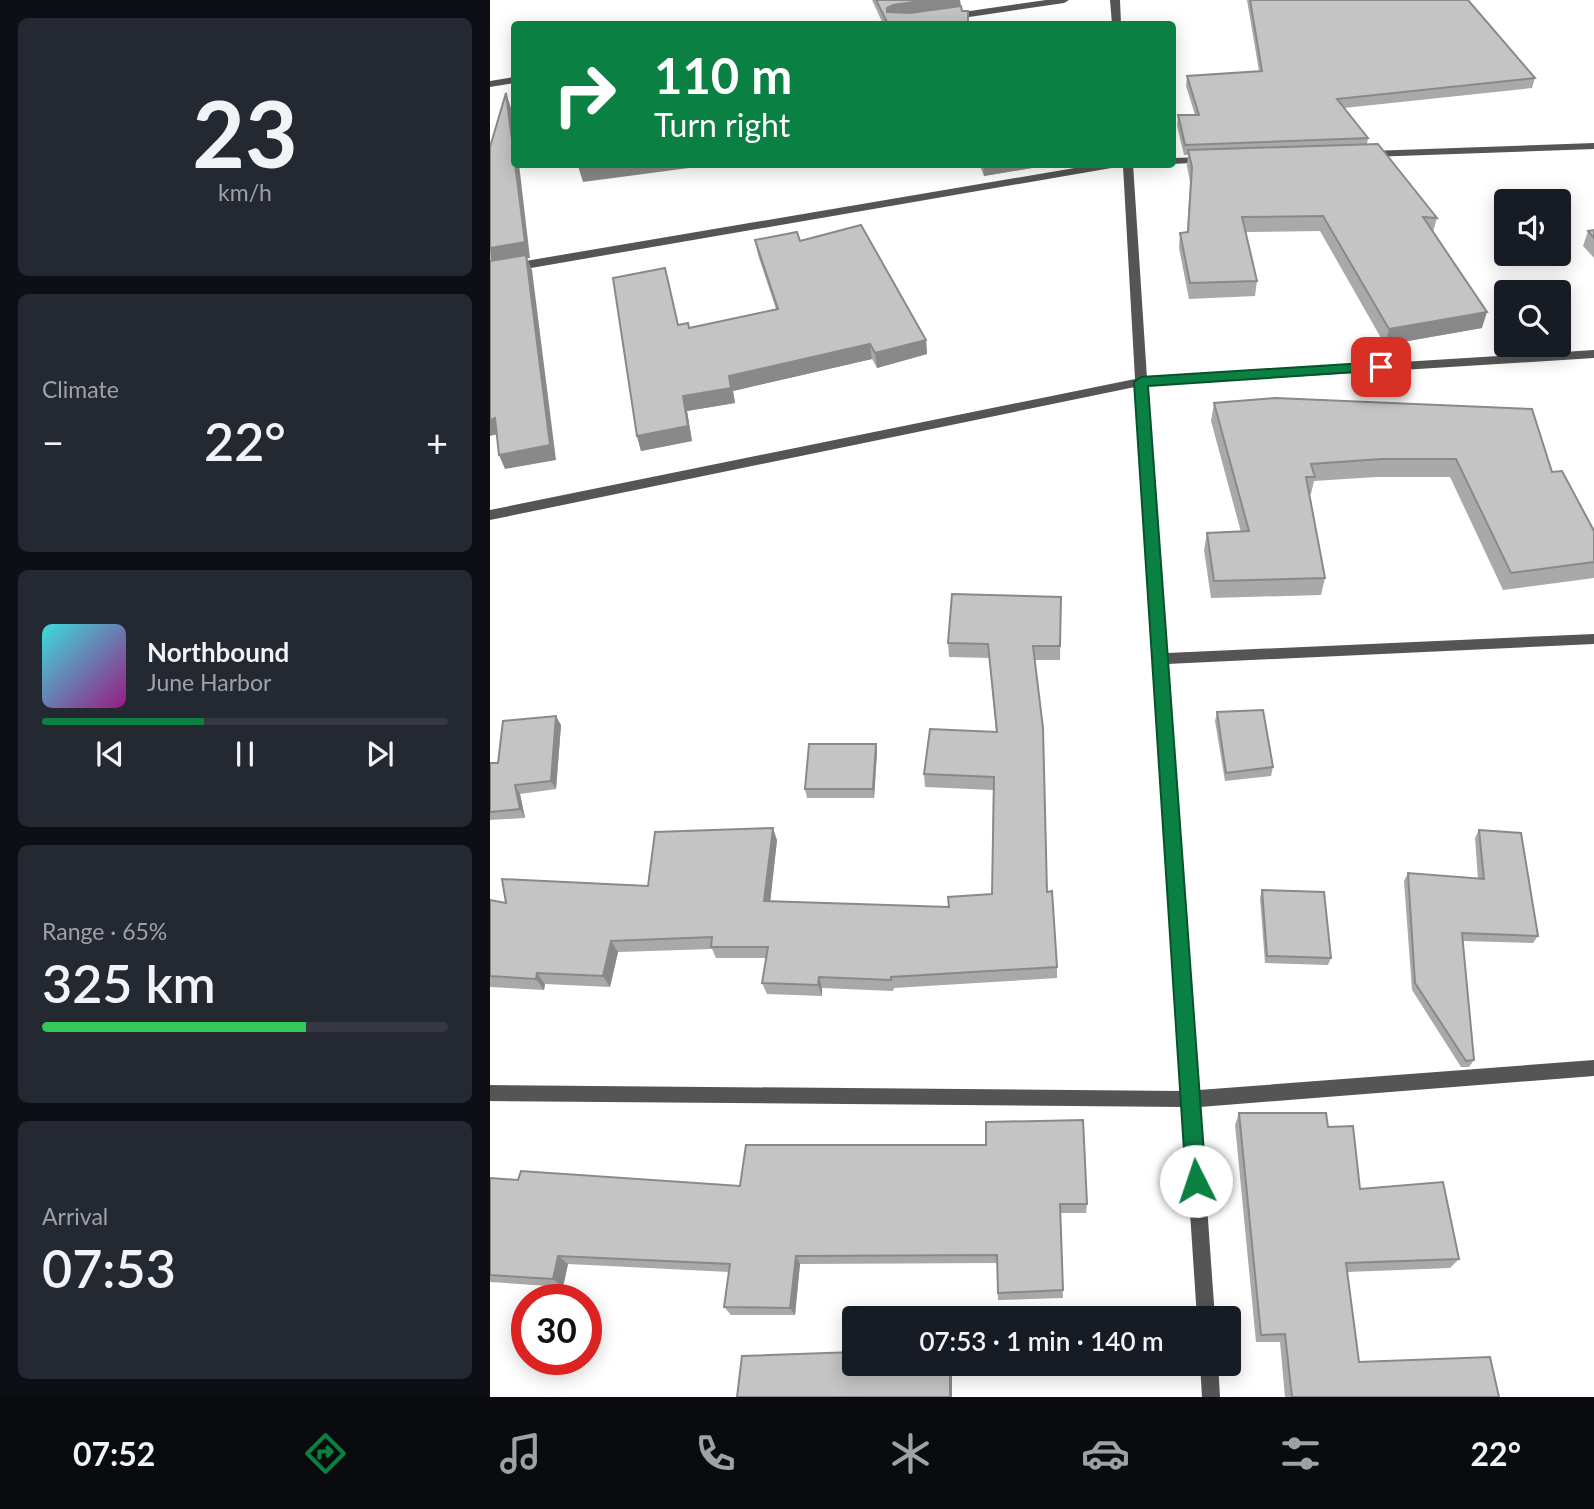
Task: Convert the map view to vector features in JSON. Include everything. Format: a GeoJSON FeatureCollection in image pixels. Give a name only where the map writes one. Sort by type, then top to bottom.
{"type":"FeatureCollection","features":[{"type":"Feature","properties":{"kind":"street"},"geometry":{"type":"LineString","coordinates":[[934,19],[1063,0]]}},
{"type":"Feature","properties":{"kind":"street"},"geometry":{"type":"LineString","coordinates":[[1115,0],[1117,21]]}},
{"type":"Feature","properties":{"kind":"street"},"geometry":{"type":"LineString","coordinates":[[490,84],[511,80]]}},
{"type":"Feature","properties":{"kind":"street"},"geometry":{"type":"LineString","coordinates":[[1363,154],[1594,146]]}},
{"type":"Feature","properties":{"kind":"street"},"geometry":{"type":"LineString","coordinates":[[1176,161],[1213,160]]}},
{"type":"Feature","properties":{"kind":"street"},"geometry":{"type":"LineString","coordinates":[[490,271],[1095,168]]}},
{"type":"Feature","properties":{"kind":"street"},"geometry":{"type":"LineString","coordinates":[[1128,168],[1205,1306]]}},
{"type":"Feature","properties":{"kind":"street"},"geometry":{"type":"LineString","coordinates":[[490,515],[1141,382],[1594,354]]}},
{"type":"Feature","properties":{"kind":"street"},"geometry":{"type":"LineString","coordinates":[[1160,659],[1594,639]]}},
{"type":"Feature","properties":{"kind":"street"},"geometry":{"type":"LineString","coordinates":[[490,1093],[1191,1099],[1594,1068]]}},
{"type":"Feature","properties":{"kind":"street"},"geometry":{"type":"LineString","coordinates":[[1210,1376],[1211,1397]]}},
{"type":"Feature","properties":{"kind":"building"},"geometry":{"type":"Polygon","coordinates":[[[876,0],[927,0],[893,5],[887,8],[887,12],[910,13],[961,6],[962,11],[968,11],[968,21],[886,21],[876,0]]]}},
{"type":"Feature","properties":{"kind":"building"},"geometry":{"type":"Polygon","coordinates":[[[1250,0],[1468,0],[1535,78],[1337,99],[1368,138],[1185,145],[1178,115],[1199,115],[1187,76],[1262,71],[1250,0]]]}},
{"type":"Feature","properties":{"kind":"building"},"geometry":{"type":"Polygon","coordinates":[[[506,93],[511,132],[511,168],[516,168],[525,242],[490,248],[490,147],[506,93]]]}},
{"type":"Feature","properties":{"kind":"building"},"geometry":{"type":"Polygon","coordinates":[[[1378,144],[1437,218],[1423,217],[1487,312],[1389,329],[1323,216],[1242,217],[1257,281],[1190,283],[1180,233],[1188,232],[1192,167],[1188,150],[1378,144]]]}},
{"type":"Feature","properties":{"kind":"building"},"geometry":{"type":"Polygon","coordinates":[[[861,225],[926,340],[875,353],[870,344],[729,376],[731,388],[683,396],[688,426],[637,436],[613,278],[665,268],[678,325],[688,323],[689,328],[778,309],[755,240],[797,232],[800,241],[861,225]]]}},
{"type":"Feature","properties":{"kind":"building"},"geometry":{"type":"Polygon","coordinates":[[[526,255],[550,445],[499,455],[495,418],[490,420],[490,261],[526,255]]]}},
{"type":"Feature","properties":{"kind":"building"},"geometry":{"type":"Polygon","coordinates":[[[1275,398],[1532,409],[1552,472],[1562,471],[1594,531],[1594,562],[1511,573],[1456,459],[1381,459],[1311,464],[1315,477],[1306,477],[1325,578],[1214,581],[1207,533],[1249,531],[1214,403],[1275,398]]]}},
{"type":"Feature","properties":{"kind":"building"},"geometry":{"type":"Polygon","coordinates":[[[952,594],[1061,597],[1060,646],[1033,646],[1043,728],[1047,892],[1052,891],[1057,967],[891,977],[891,980],[819,977],[818,985],[762,983],[768,947],[711,947],[712,937],[611,941],[603,976],[537,973],[536,979],[490,976],[490,900],[506,903],[502,879],[648,886],[655,832],[773,828],[764,901],[949,907],[948,897],[992,894],[994,777],[924,774],[930,729],[997,732],[988,644],[948,643],[952,594]]]}},
{"type":"Feature","properties":{"kind":"building"},"geometry":{"type":"Polygon","coordinates":[[[1263,710],[1273,767],[1226,773],[1217,712],[1263,710]]]}},
{"type":"Feature","properties":{"kind":"building"},"geometry":{"type":"Polygon","coordinates":[[[556,716],[551,781],[515,785],[520,809],[490,812],[490,763],[498,763],[503,721],[556,716]]]}},
{"type":"Feature","properties":{"kind":"building"},"geometry":{"type":"Polygon","coordinates":[[[809,744],[876,744],[873,789],[805,789],[809,744]]]}},
{"type":"Feature","properties":{"kind":"building"},"geometry":{"type":"Polygon","coordinates":[[[1479,830],[1521,833],[1538,936],[1462,933],[1474,1060],[1466,1061],[1415,983],[1408,873],[1484,879],[1479,830]]]}},
{"type":"Feature","properties":{"kind":"building"},"geometry":{"type":"Polygon","coordinates":[[[1262,890],[1324,892],[1331,958],[1267,956],[1262,890]]]}},
{"type":"Feature","properties":{"kind":"building"},"geometry":{"type":"Polygon","coordinates":[[[1239,1113],[1326,1113],[1328,1127],[1353,1126],[1360,1189],[1443,1182],[1459,1259],[1346,1263],[1359,1362],[1490,1357],[1499,1397],[1292,1397],[1285,1334],[1261,1335],[1239,1113]]]}},
{"type":"Feature","properties":{"kind":"building"},"geometry":{"type":"Polygon","coordinates":[[[1083,1120],[1087,1204],[1060,1204],[1063,1290],[998,1293],[997,1255],[796,1256],[790,1308],[724,1307],[730,1264],[558,1256],[553,1279],[490,1275],[490,1178],[518,1180],[521,1171],[740,1186],[746,1145],[986,1145],[986,1122],[1083,1120]]]}},
{"type":"Feature","properties":{"kind":"building"},"geometry":{"type":"Polygon","coordinates":[[[842,1352],[842,1376],[950,1376],[950,1397],[737,1397],[742,1356],[842,1352]]]}},
{"type":"Feature","properties":{"kind":"route"},"geometry":{"type":"LineString","coordinates":[[1196,1181],[1141,382],[1381,367]]}}]}
